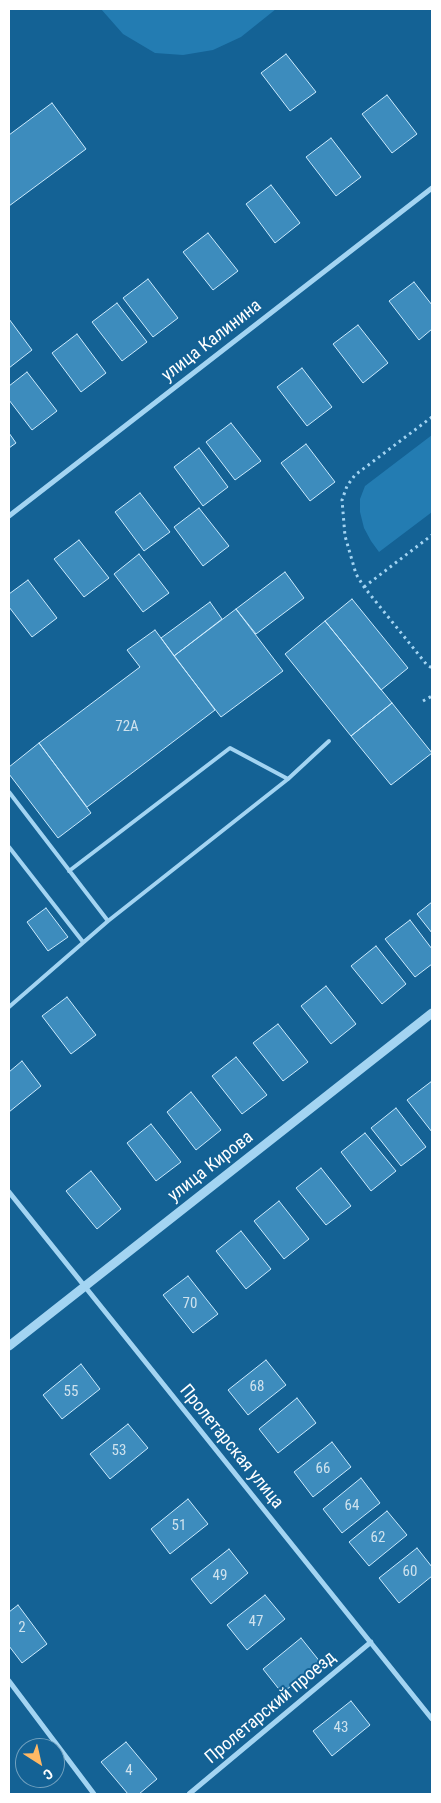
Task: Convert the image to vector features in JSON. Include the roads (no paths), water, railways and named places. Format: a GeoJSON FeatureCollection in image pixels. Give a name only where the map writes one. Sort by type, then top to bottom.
{"type":"FeatureCollection","features":[{"type":"Feature","properties":{"kind":"street","name":"улица Калинина"},"geometry":{"type":"LineString","coordinates":[[9,516],[432,188]]}},
{"type":"Feature","properties":{"kind":"street","name":"улица Кирова"},"geometry":{"type":"LineString","coordinates":[[9,1346],[432,1013]]}},
{"type":"Feature","properties":{"kind":"street","name":"Пролетарская улица"},"geometry":{"type":"LineString","coordinates":[[9,1192],[432,1719]]}},
{"type":"Feature","properties":{"kind":"street","name":"Пролетарский проезд"},"geometry":{"type":"LineString","coordinates":[[189,1794],[371,1642]]}},
{"type":"Feature","properties":{"kind":"street"},"geometry":{"type":"LineString","coordinates":[[9,1681],[94,1794]]}},
{"type":"Feature","properties":{"kind":"lane"},"geometry":{"type":"LineString","coordinates":[[9,1008],[108,921],[288,779],[329,741]]}},
{"type":"Feature","properties":{"kind":"lane"},"geometry":{"type":"LineString","coordinates":[[69,871],[230,748],[288,779]]}},
{"type":"Feature","properties":{"kind":"lane"},"geometry":{"type":"LineString","coordinates":[[9,792],[108,921]]}},
{"type":"Feature","properties":{"kind":"lane"},"geometry":{"type":"LineString","coordinates":[[9,848],[83,942]]}}]}
